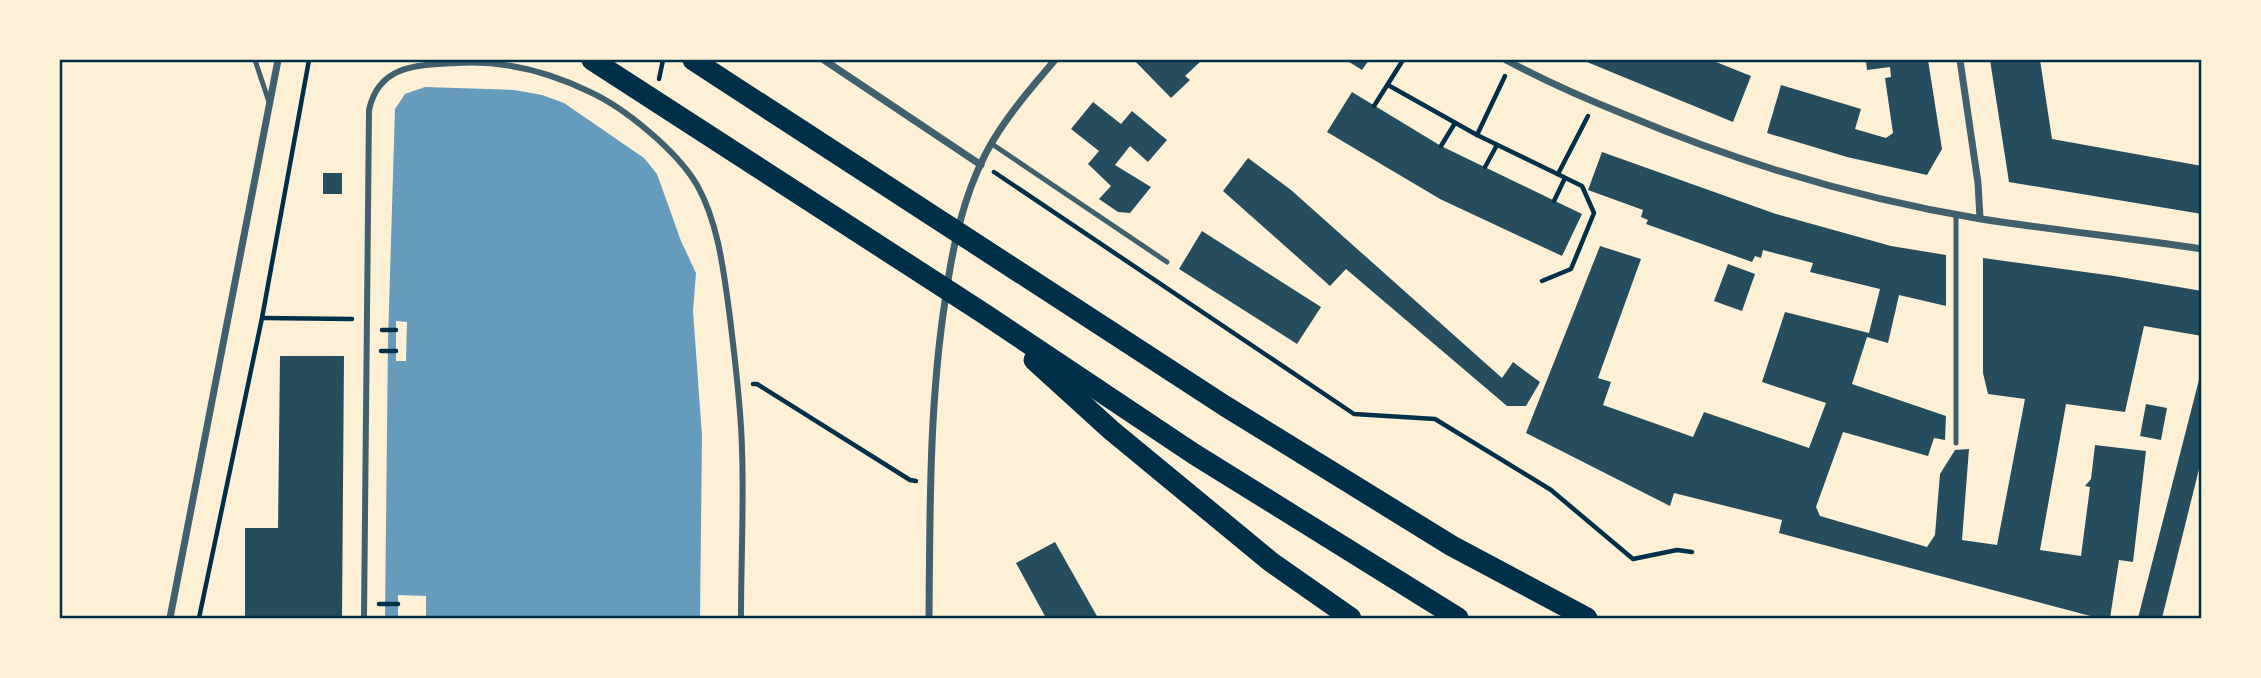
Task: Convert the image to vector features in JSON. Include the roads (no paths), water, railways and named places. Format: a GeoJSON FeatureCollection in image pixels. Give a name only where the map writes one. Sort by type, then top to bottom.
{"type":"FeatureCollection","features":[{"type":"Feature","properties":{"kind":"highway"},"geometry":{"type":"LineString","coordinates":[[592,60],[984,313],[1194,454],[1458,618]]}},
{"type":"Feature","properties":{"kind":"highway"},"geometry":{"type":"LineString","coordinates":[[693,60],[1225,406],[1452,546],[1587,618]]}},
{"type":"Feature","properties":{"kind":"highway"},"geometry":{"type":"LineString","coordinates":[[984,313],[1111,430],[1271,562],[1351,618]]}},
{"type":"Feature","properties":{"kind":"street"},"geometry":{"type":"LineString","coordinates":[[170,618],[278,60]]}},
{"type":"Feature","properties":{"kind":"street"},"geometry":{"type":"LineString","coordinates":[[824,60],[981,165]]}},
{"type":"Feature","properties":{"kind":"street"},"geometry":{"type":"LineString","coordinates":[[929,618],[930,482],[938,347],[951,257],[962,217],[981,165],[992,144],[1016,107],[1055,60]]}},
{"type":"Feature","properties":{"kind":"street"},"geometry":{"type":"LineString","coordinates":[[1960,60],[1978,183],[1980,218]]}},
{"type":"Feature","properties":{"kind":"street"},"geometry":{"type":"LineString","coordinates":[[1509,61],[1672,135],[1745,161],[1834,187],[1980,218],[2202,248]]}},
{"type":"Feature","properties":{"kind":"street"},"geometry":{"type":"LineString","coordinates":[[364,618],[369,110],[378,88],[396,72],[417,65],[476,62],[515,66],[572,83],[610,101],[647,130],[696,183],[710,215],[724,276],[738,386],[743,450],[741,618]]}},
{"type":"Feature","properties":{"kind":"lane"},"geometry":{"type":"LineString","coordinates":[[255,60],[269,102]]}},
{"type":"Feature","properties":{"kind":"lane"},"geometry":{"type":"LineString","coordinates":[[992,144],[1167,262]]}},
{"type":"Feature","properties":{"kind":"lane"},"geometry":{"type":"LineString","coordinates":[[1956,214],[1956,443]]}},
{"type":"Feature","properties":{"kind":"water"},"geometry":{"type":"Polygon","coordinates":[[[425,87],[514,90],[542,95],[564,103],[644,158],[657,174],[681,241],[696,273],[693,311],[702,436],[700,618],[385,618],[388,340],[395,109],[405,94],[425,87]]]}}]}
